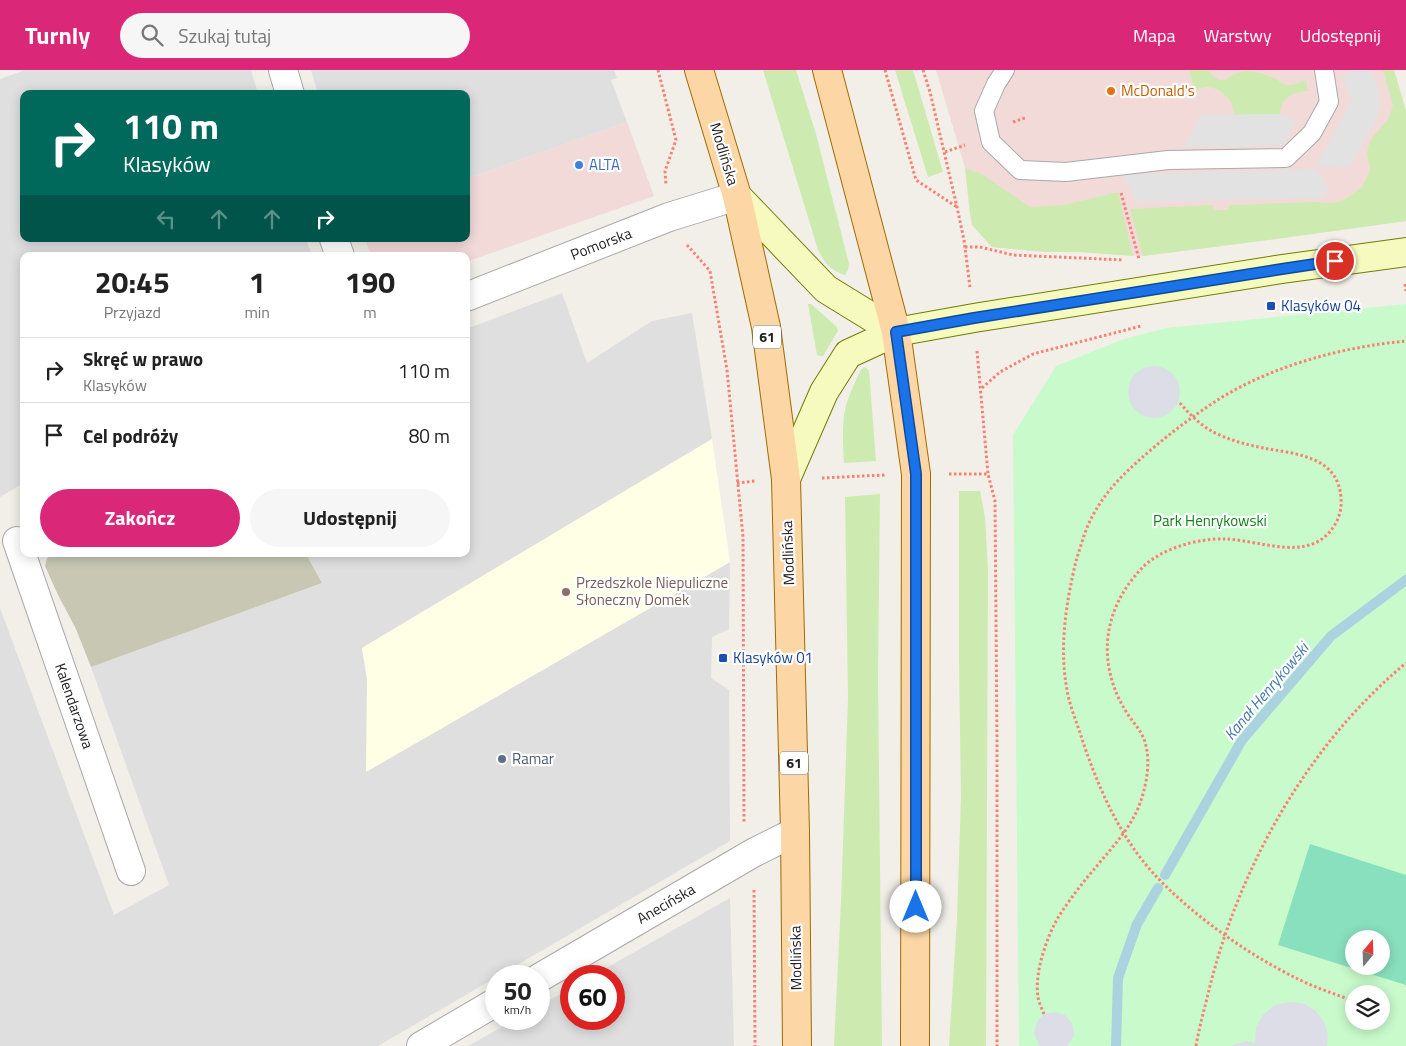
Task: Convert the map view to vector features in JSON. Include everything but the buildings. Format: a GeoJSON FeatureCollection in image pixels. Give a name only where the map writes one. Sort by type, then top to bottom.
{"type":"FeatureCollection","features":[{"type":"Feature","properties":{"kind":"main road","name":"Modlińska"},"geometry":{"type":"LineString","coordinates":[[699,70],[737,196],[766,327],[786,479],[795,832],[797,1046]]}},
{"type":"Feature","properties":{"kind":"main road"},"geometry":{"type":"LineString","coordinates":[[828,70],[896,332],[916,474],[915,1046]]}},
{"type":"Feature","properties":{"kind":"street"},"geometry":{"type":"LineString","coordinates":[[283,70],[289,90]]}},
{"type":"Feature","properties":{"kind":"street"},"geometry":{"type":"LineString","coordinates":[[737,196],[826,290],[896,332]]}},
{"type":"Feature","properties":{"kind":"street","name":"Pomorska"},"geometry":{"type":"LineString","coordinates":[[470,295],[669,217],[737,196]]}},
{"type":"Feature","properties":{"kind":"street"},"geometry":{"type":"LineString","coordinates":[[786,479],[824,392],[848,354],[896,332],[1282,269],[1406,252]]}},
{"type":"Feature","properties":{"kind":"street","name":"Kalendarzowa"},"geometry":{"type":"LineString","coordinates":[[14,544],[131,871]]}},
{"type":"Feature","properties":{"kind":"street","name":"Anecińska"},"geometry":{"type":"LineString","coordinates":[[550,972],[753,853],[795,832]]}},
{"type":"Feature","properties":{"kind":"street"},"geometry":{"type":"LineString","coordinates":[[421,1046],[485,1008]]}},
{"type":"Feature","properties":{"kind":"lane"},"geometry":{"type":"LineString","coordinates":[[1005,70],[996,84],[984,111],[991,142],[1020,170],[1066,172],[1168,160],[1286,158],[1312,133],[1329,102],[1324,70]]}},
{"type":"Feature","properties":{"kind":"path"},"geometry":{"type":"LineString","coordinates":[[658,70],[676,140],[665,171],[669,217],[680,238],[710,271],[726,370],[743,537],[744,830],[753,853],[756,1046]]}},
{"type":"Feature","properties":{"kind":"path"},"geometry":{"type":"LineString","coordinates":[[885,70],[916,180],[957,207]]}},
{"type":"Feature","properties":{"kind":"path"},"geometry":{"type":"LineString","coordinates":[[923,70],[930,92],[965,246],[974,318],[988,474],[996,501],[997,1046]]}},
{"type":"Feature","properties":{"kind":"path"},"geometry":{"type":"LineString","coordinates":[[1112,167],[1121,192],[1139,260]]}},
{"type":"Feature","properties":{"kind":"path"},"geometry":{"type":"LineString","coordinates":[[965,246],[1032,257],[1146,259]]}},
{"type":"Feature","properties":{"kind":"path"},"geometry":{"type":"LineString","coordinates":[[1345,998],[1299,980],[1258,957],[1201,917],[1152,873],[1124,834],[1098,780],[1083,742],[1067,692],[1063,648],[1068,597],[1082,541],[1092,517],[1104,496],[1118,479],[1167,436],[1213,403],[1235,390],[1269,374],[1305,362],[1348,350],[1406,342]]}},
{"type":"Feature","properties":{"kind":"path"},"geometry":{"type":"LineString","coordinates":[[1044,1014],[1038,997],[1038,979],[1049,940],[1059,917],[1124,834],[1136,815],[1142,796],[1148,758],[1146,743],[1116,693],[1110,674],[1107,652],[1112,616],[1120,598],[1144,566],[1181,545],[1205,540],[1223,539],[1244,540],[1294,548],[1315,543],[1328,535],[1338,520],[1342,501],[1339,485],[1330,470],[1316,460],[1300,454],[1233,440],[1207,429],[1192,418],[1179,402]]}},
{"type":"Feature","properties":{"kind":"path"},"geometry":{"type":"LineString","coordinates":[[737,483],[786,479],[916,474],[988,474]]}},
{"type":"Feature","properties":{"kind":"path"},"geometry":{"type":"LineString","coordinates":[[1196,1046],[1214,970],[1236,902],[1250,870],[1279,815],[1329,741],[1387,678],[1406,662]]}},
{"type":"Feature","properties":{"kind":"shaded area"},"geometry":{"type":"Polygon","coordinates":[[[25,70],[251,70],[257,90],[20,90],[20,242],[307,242],[311,252],[20,252],[20,485],[0,497],[0,79],[25,70]]]}},
{"type":"Feature","properties":{"kind":"shaded area"},"geometry":{"type":"Polygon","coordinates":[[[311,70],[614,70],[617,78],[611,80],[627,122],[470,178],[470,90],[317,90],[311,70]]]}},
{"type":"Feature","properties":{"kind":"shaded area"},"geometry":{"type":"Polygon","coordinates":[[[936,70],[1394,70],[1406,111],[1406,221],[1143,256],[1046,252],[992,247],[972,225],[965,168],[936,70]]]}},
{"type":"Feature","properties":{"kind":"shaded area"},"geometry":{"type":"Polygon","coordinates":[[[1352,70],[1370,70],[1379,90],[1379,114],[1350,167],[1316,166],[1352,101],[1342,77],[1352,70]]]}},
{"type":"Feature","properties":{"kind":"shaded area"},"geometry":{"type":"Polygon","coordinates":[[[1283,114],[1296,121],[1285,145],[1183,148],[1201,115],[1283,114]]]}},
{"type":"Feature","properties":{"kind":"shaded area"},"geometry":{"type":"Polygon","coordinates":[[[627,122],[654,196],[470,261],[470,252],[370,252],[366,242],[470,242],[470,178],[627,122]]]}},
{"type":"Feature","properties":{"kind":"shaded area"},"geometry":{"type":"Polygon","coordinates":[[[1316,169],[1330,190],[1318,198],[1136,202],[1123,174],[1316,169]]]}},
{"type":"Feature","properties":{"kind":"shaded area"},"geometry":{"type":"Polygon","coordinates":[[[562,293],[587,363],[652,321],[692,313],[712,439],[362,648],[367,679],[367,771],[730,562],[729,629],[712,637],[711,678],[729,690],[730,841],[517,965],[485,965],[485,984],[378,1046],[0,1046],[0,608],[114,915],[169,885],[91,667],[322,583],[308,557],[470,557],[470,328],[562,293]]]}},
{"type":"Feature","properties":{"kind":"shaded area"},"geometry":{"type":"Polygon","coordinates":[[[1149,366],[1159,366],[1168,370],[1176,378],[1180,392],[1176,406],[1168,414],[1159,418],[1149,418],[1140,414],[1132,406],[1128,397],[1128,387],[1132,378],[1140,370],[1149,366]]]}},
{"type":"Feature","properties":{"kind":"shaded area","name":"Przedszkole Niepuliczne Słoneczny Domek"},"geometry":{"type":"Polygon","coordinates":[[[712,439],[730,562],[366,772],[367,679],[362,648],[712,439]]]}},
{"type":"Feature","properties":{"kind":"shaded area"},"geometry":{"type":"Polygon","coordinates":[[[308,557],[322,583],[91,667],[76,629],[45,566],[47,558],[308,557]]]}},
{"type":"Feature","properties":{"kind":"shaded area"},"geometry":{"type":"Polygon","coordinates":[[[730,898],[734,1046],[468,1046],[496,1030],[550,1030],[550,1000],[560,994],[560,1030],[625,1030],[625,965],[611,965],[730,898]]]}},
{"type":"Feature","properties":{"kind":"shaded area"},"geometry":{"type":"Polygon","coordinates":[[[1288,1002],[1302,1003],[1315,1010],[1324,1021],[1328,1034],[1327,1046],[1231,1046],[1246,1041],[1255,1043],[1256,1027],[1263,1015],[1274,1006],[1288,1002]]]}},
{"type":"Feature","properties":{"kind":"shaded area"},"geometry":{"type":"Polygon","coordinates":[[[1055,1012],[1065,1015],[1072,1023],[1074,1035],[1067,1046],[1040,1046],[1034,1033],[1037,1022],[1044,1014],[1055,1012]]]}},
{"type":"Feature","properties":{"kind":"green space"},"geometry":{"type":"Polygon","coordinates":[[[763,70],[796,70],[816,134],[849,264],[845,275],[829,266],[818,250],[763,70]]]}},
{"type":"Feature","properties":{"kind":"green space"},"geometry":{"type":"Polygon","coordinates":[[[895,70],[913,70],[943,172],[928,177],[895,70]]]}},
{"type":"Feature","properties":{"kind":"green space"},"geometry":{"type":"Polygon","coordinates":[[[1189,70],[1208,70],[1213,76],[1222,80],[1246,71],[1265,75],[1287,85],[1306,80],[1308,91],[1293,94],[1285,100],[1282,103],[1280,114],[1234,115],[1229,100],[1218,90],[1208,87],[1195,90],[1189,70]]]}},
{"type":"Feature","properties":{"kind":"green space"},"geometry":{"type":"Polygon","coordinates":[[[1383,70],[1394,70],[1406,111],[1406,221],[1143,256],[1130,209],[1213,205],[1214,210],[1227,210],[1230,205],[1334,203],[1344,200],[1361,188],[1370,168],[1367,154],[1368,147],[1372,138],[1389,118],[1393,105],[1383,70]]]}},
{"type":"Feature","properties":{"kind":"green space"},"geometry":{"type":"Polygon","coordinates":[[[965,168],[982,174],[1030,207],[1064,205],[1118,192],[1133,256],[1079,252],[1046,252],[992,247],[972,225],[965,168]]]}},
{"type":"Feature","properties":{"kind":"green space"},"geometry":{"type":"Polygon","coordinates":[[[808,304],[811,304],[837,327],[838,331],[823,356],[817,355],[808,304]]]}},
{"type":"Feature","properties":{"kind":"green space","name":"Park Henrykowski"},"geometry":{"type":"Polygon","coordinates":[[[1406,304],[1406,1046],[1019,1046],[1013,435],[1056,366],[1124,339],[1166,328],[1406,304]]]}},
{"type":"Feature","properties":{"kind":"green space"},"geometry":{"type":"Polygon","coordinates":[[[864,367],[869,370],[876,461],[844,463],[843,421],[845,409],[860,371],[864,367]]]}},
{"type":"Feature","properties":{"kind":"green space"},"geometry":{"type":"Polygon","coordinates":[[[959,491],[980,491],[985,517],[988,570],[986,1046],[949,1046],[957,918],[961,797],[959,491]]]}},
{"type":"Feature","properties":{"kind":"green space"},"geometry":{"type":"Polygon","coordinates":[[[880,494],[878,679],[882,1046],[834,1046],[848,698],[845,497],[880,494]]]}},
{"type":"Feature","properties":{"kind":"green space"},"geometry":{"type":"Polygon","coordinates":[[[1310,844],[1406,875],[1406,985],[1374,975],[1390,975],[1390,930],[1345,930],[1345,966],[1278,945],[1310,844]]]}},
{"type":"Feature","properties":{"kind":"waterway","name":"Kanał Henrykowski"},"geometry":{"type":"LineString","coordinates":[[1165,875],[1242,740],[1331,636],[1406,580]]}},
{"type":"Feature","properties":{"kind":"waterway","name":"Kanał Henrykowski"},"geometry":{"type":"LineString","coordinates":[[1116,1046],[1118,978],[1137,924],[1158,888]]}},
{"type":"Feature","properties":{"kind":"place","name":"McDonald's"},"geometry":{"type":"Point","coordinates":[1111,91]}},
{"type":"Feature","properties":{"kind":"place","name":"ALTA"},"geometry":{"type":"Point","coordinates":[579,165]}},
{"type":"Feature","properties":{"kind":"place","name":"Klasyków 04"},"geometry":{"type":"Point","coordinates":[1271,306]}},
{"type":"Feature","properties":{"kind":"place","name":"Przedszkole Niepuliczne Słoneczny Domek"},"geometry":{"type":"Point","coordinates":[566,592]}},
{"type":"Feature","properties":{"kind":"place","name":"Klasyków 01"},"geometry":{"type":"Point","coordinates":[723,658]}},
{"type":"Feature","properties":{"kind":"place","name":"Ramar"},"geometry":{"type":"Point","coordinates":[502,759]}},
{"type":"Feature","properties":{"kind":"route"},"geometry":{"type":"LineString","coordinates":[[916,907],[916,474],[896,332],[1335,261]]}}]}
